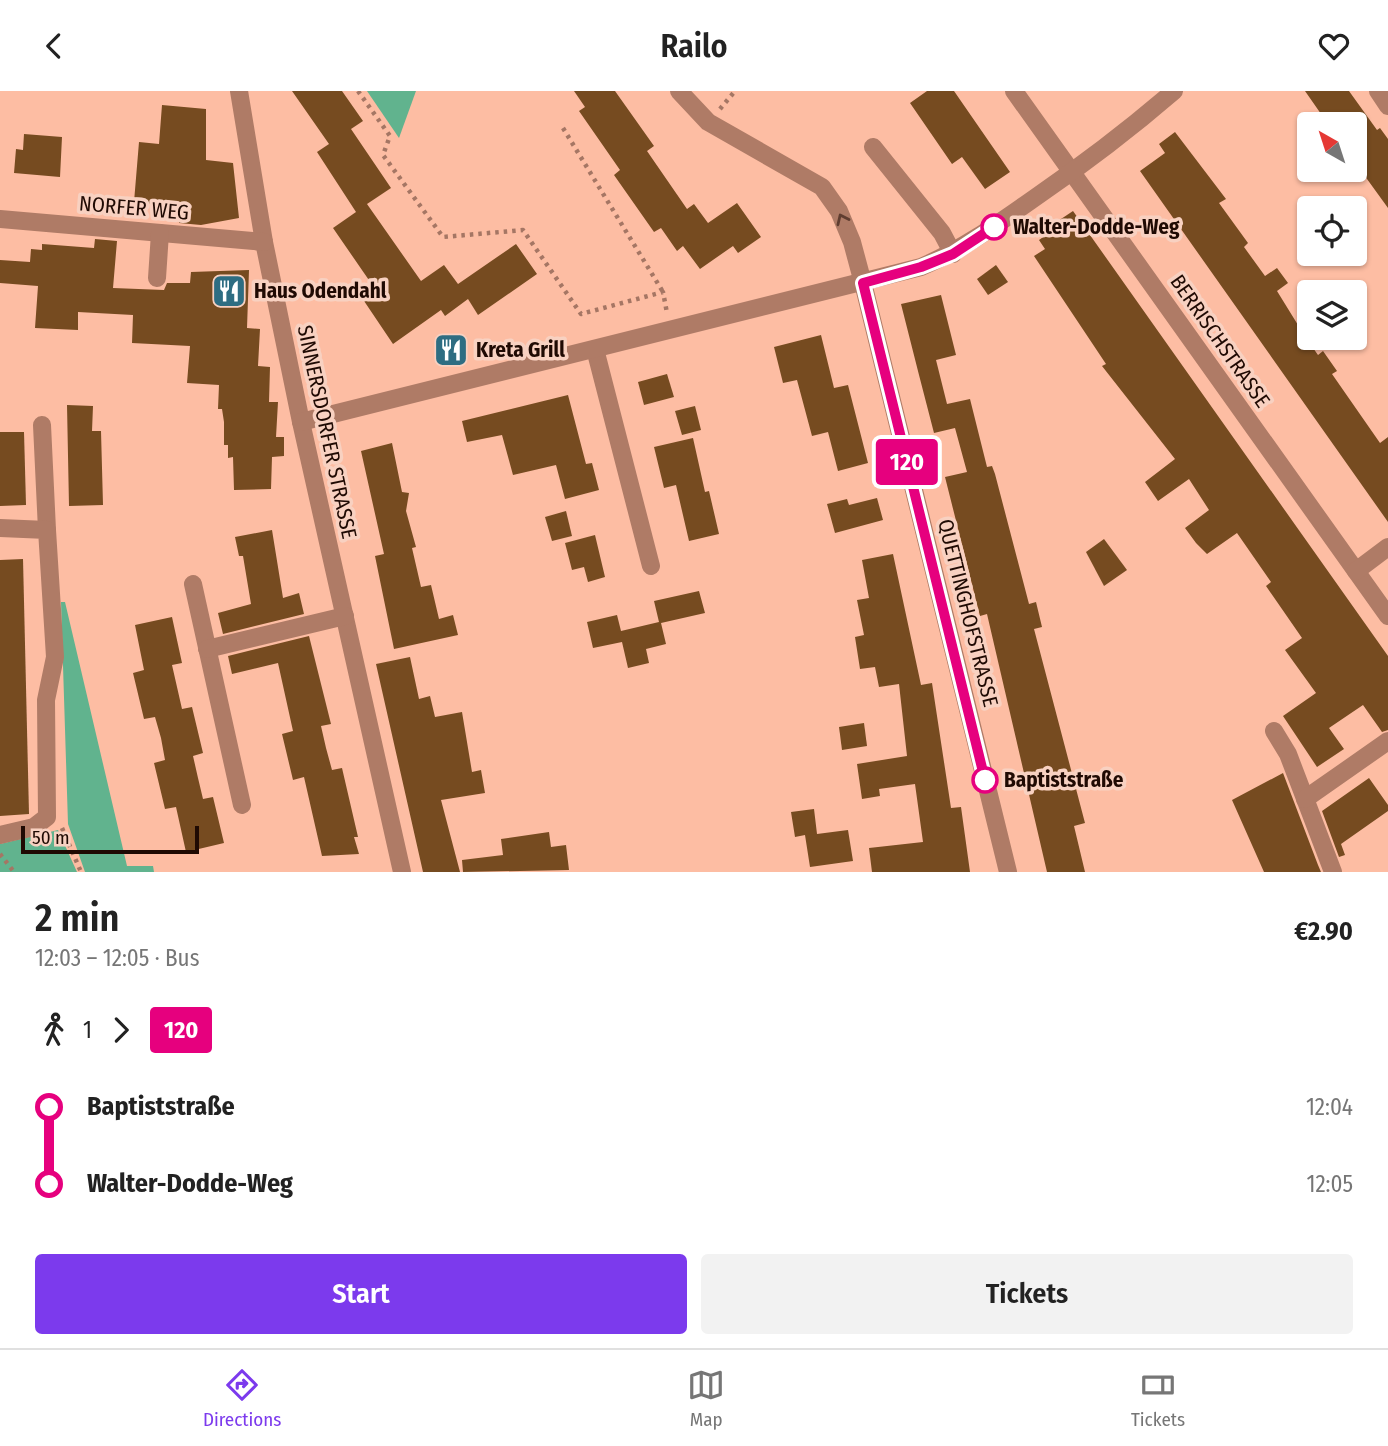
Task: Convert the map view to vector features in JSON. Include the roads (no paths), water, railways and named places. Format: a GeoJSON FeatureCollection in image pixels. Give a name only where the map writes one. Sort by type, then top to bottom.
{"type":"FeatureCollection","features":[{"type":"Feature","properties":{"kind":"street","name":"SINNERSDORFER STRASSE"},"geometry":{"type":"LineString","coordinates":[[239,91],[264,242],[301,422],[402,872]]}},
{"type":"Feature","properties":{"kind":"street","name":"QUETTINGHOFSTRASSE"},"geometry":{"type":"LineString","coordinates":[[679,91],[708,123],[822,187],[839,211],[852,241],[1008,872]]}},
{"type":"Feature","properties":{"kind":"street","name":"BERRISCHSTRASSE"},"geometry":{"type":"LineString","coordinates":[[1014,91],[1388,616]]}},
{"type":"Feature","properties":{"kind":"street"},"geometry":{"type":"LineString","coordinates":[[301,422],[921,267],[953,254],[1072,171],[1174,91]]}},
{"type":"Feature","properties":{"kind":"street"},"geometry":{"type":"LineString","coordinates":[[1378,91],[1388,106]]}},
{"type":"Feature","properties":{"kind":"street"},"geometry":{"type":"LineString","coordinates":[[873,147],[942,233],[953,254]]}},
{"type":"Feature","properties":{"kind":"street","name":"NORFER WEG"},"geometry":{"type":"LineString","coordinates":[[0,219],[264,242]]}},
{"type":"Feature","properties":{"kind":"street"},"geometry":{"type":"LineString","coordinates":[[157,278],[160,233]]}},
{"type":"Feature","properties":{"kind":"street"},"geometry":{"type":"LineString","coordinates":[[595,349],[651,566]]}},
{"type":"Feature","properties":{"kind":"street"},"geometry":{"type":"LineString","coordinates":[[0,835],[34,827],[47,817],[46,700],[55,657],[42,425]]}},
{"type":"Feature","properties":{"kind":"street"},"geometry":{"type":"LineString","coordinates":[[0,528],[47,530]]}},
{"type":"Feature","properties":{"kind":"street"},"geometry":{"type":"LineString","coordinates":[[1356,571],[1388,547]]}},
{"type":"Feature","properties":{"kind":"street"},"geometry":{"type":"LineString","coordinates":[[193,584],[242,805]]}},
{"type":"Feature","properties":{"kind":"street"},"geometry":{"type":"LineString","coordinates":[[207,649],[345,616]]}},
{"type":"Feature","properties":{"kind":"street"},"geometry":{"type":"LineString","coordinates":[[1274,731],[1288,754],[1333,872]]}},
{"type":"Feature","properties":{"kind":"street"},"geometry":{"type":"LineString","coordinates":[[1305,799],[1388,741]]}},
{"type":"Feature","properties":{"kind":"place","name":"Walter-Dodde-Weg"},"geometry":{"type":"Point","coordinates":[994,227]}},
{"type":"Feature","properties":{"kind":"place","name":"Haus Odendahl"},"geometry":{"type":"Point","coordinates":[229,291]}},
{"type":"Feature","properties":{"kind":"place","name":"Kreta Grill"},"geometry":{"type":"Point","coordinates":[451,350]}},
{"type":"Feature","properties":{"kind":"place","name":"Baptiststraße"},"geometry":{"type":"Point","coordinates":[985,780]}}]}
